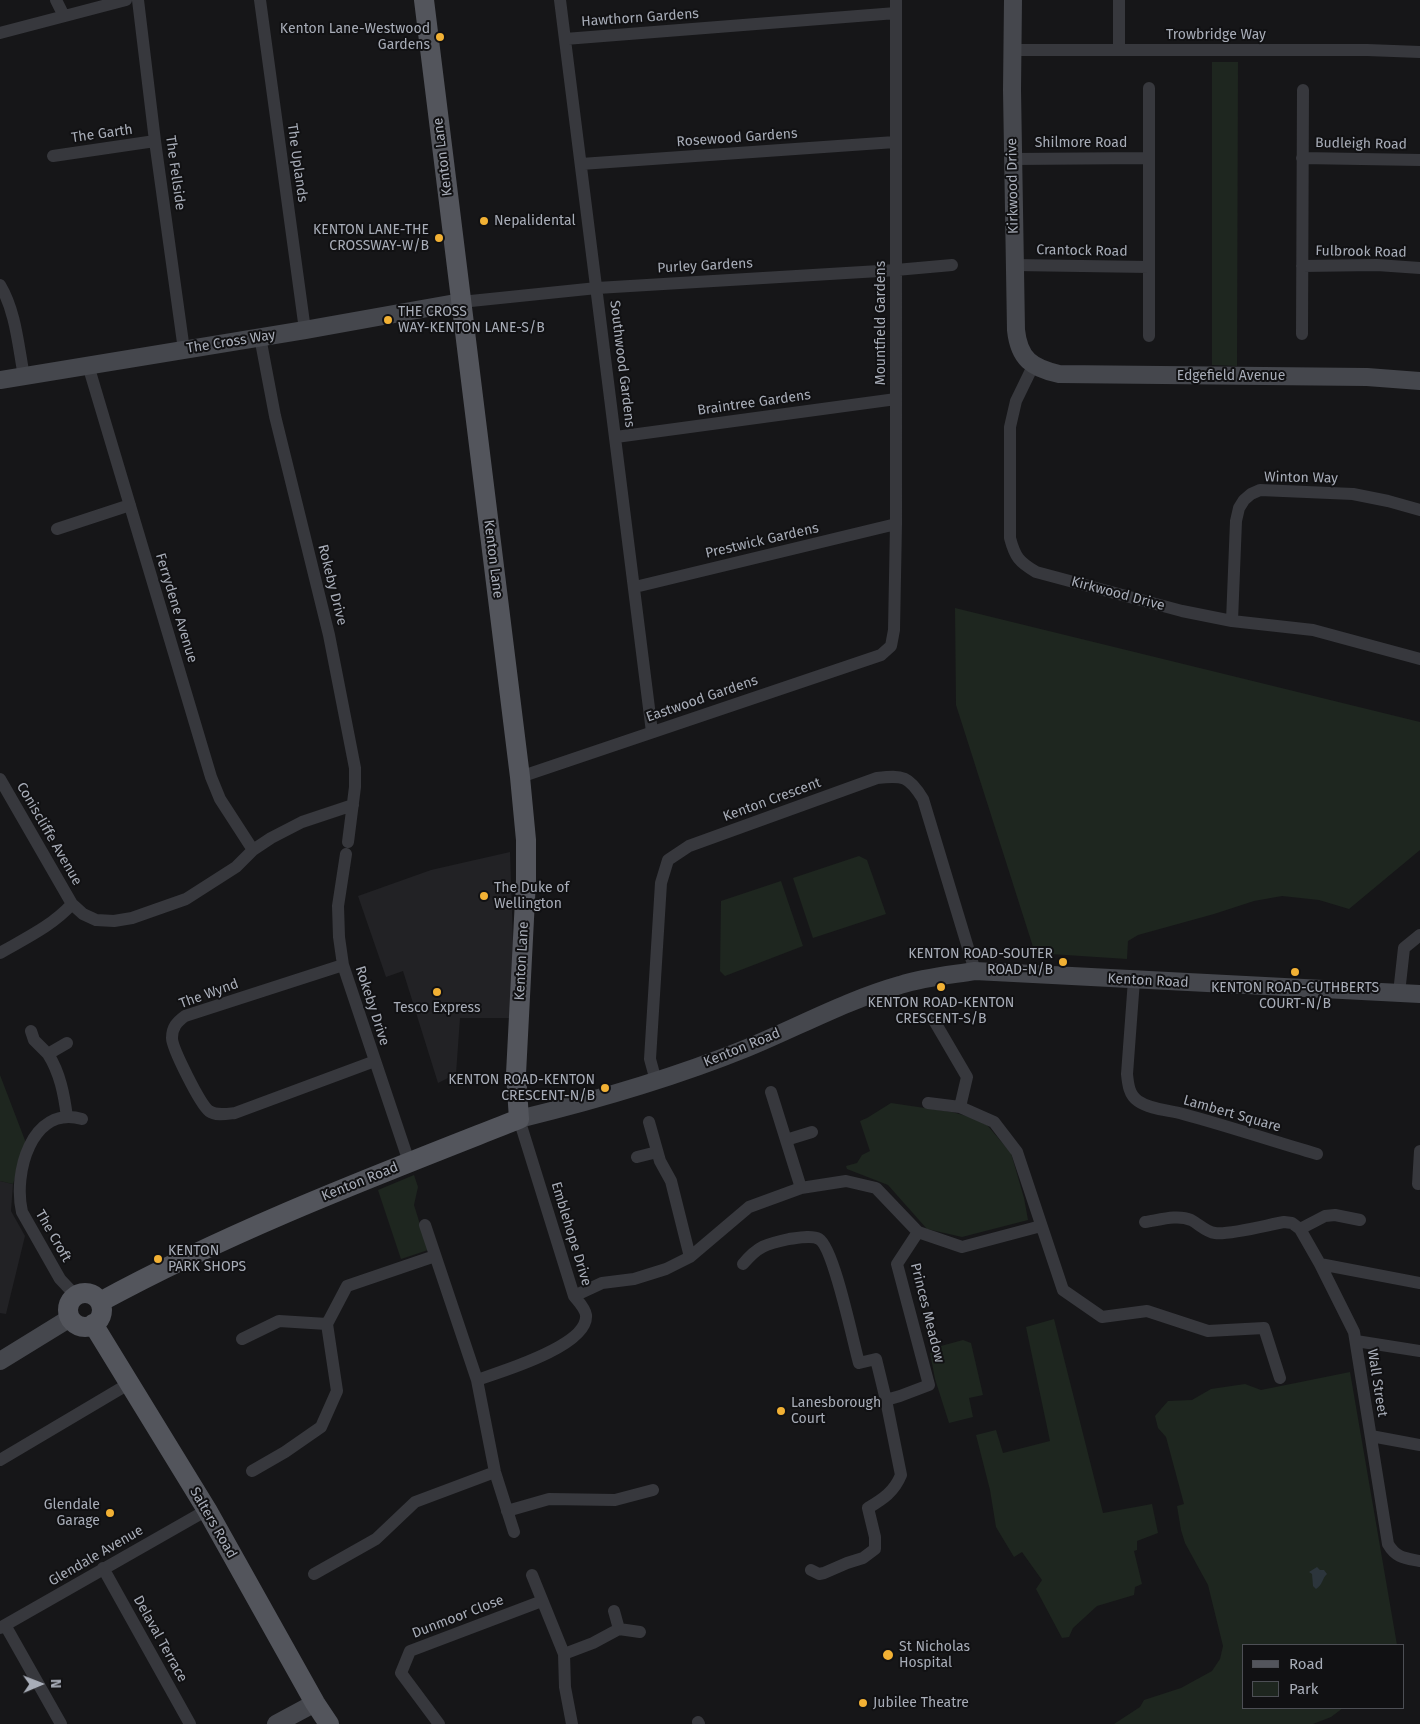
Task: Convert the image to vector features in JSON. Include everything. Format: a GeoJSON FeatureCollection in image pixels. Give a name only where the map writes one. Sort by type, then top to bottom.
{"type":"FeatureCollection","features":[{"type":"Feature","properties":{"kind":"main road","name":"Kenton Lane"},"geometry":{"type":"LineString","coordinates":[[424,0],[520,777],[526,840],[516,1074],[519,1119]]}},
{"type":"Feature","properties":{"kind":"main road","name":"Kenton Road"},"geometry":{"type":"LineString","coordinates":[[100,1302],[157,1271],[285,1213],[519,1119]]}},
{"type":"Feature","properties":{"kind":"main road"},"geometry":{"type":"LineString","coordinates":[[80,1293],[89,1293],[98,1298],[102,1306],[101,1316],[93,1324],[85,1327],[76,1324],[70,1318],[68,1308],[72,1299],[76,1296],[80,1293]]}},
{"type":"Feature","properties":{"kind":"main road","name":"Salters Road"},"geometry":{"type":"LineString","coordinates":[[93,1324],[207,1510],[328,1724]]}},
{"type":"Feature","properties":{"kind":"street"},"geometry":{"type":"LineString","coordinates":[[56,0],[64,16]]}},
{"type":"Feature","properties":{"kind":"street"},"geometry":{"type":"LineString","coordinates":[[0,33],[126,0]]}},
{"type":"Feature","properties":{"kind":"street","name":"The Fellside"},"geometry":{"type":"LineString","coordinates":[[138,0],[155,141],[184,350]]}},
{"type":"Feature","properties":{"kind":"street","name":"The Uplands"},"geometry":{"type":"LineString","coordinates":[[260,0],[305,330]]}},
{"type":"Feature","properties":{"kind":"street","name":"Southwood Gardens"},"geometry":{"type":"LineString","coordinates":[[560,0],[652,732]]}},
{"type":"Feature","properties":{"kind":"street","name":"Kirkwood Drive"},"geometry":{"type":"LineString","coordinates":[[1013,0],[1014,266],[1017,345],[1026,359],[1038,367],[1016,400],[1010,427],[1010,538],[1014,554],[1023,564],[1036,572],[1182,611],[1232,621],[1313,630],[1420,659]]}},
{"type":"Feature","properties":{"kind":"street"},"geometry":{"type":"LineString","coordinates":[[1119,0],[1119,50]]}},
{"type":"Feature","properties":{"kind":"street","name":"Hawthorn Gardens"},"geometry":{"type":"LineString","coordinates":[[565,38],[896,7]]}},
{"type":"Feature","properties":{"kind":"street","name":"Mountfield Gardens"},"geometry":{"type":"LineString","coordinates":[[891,646],[894,630],[896,524],[896,7]]}},
{"type":"Feature","properties":{"kind":"street","name":"Trowbridge Way"},"geometry":{"type":"LineString","coordinates":[[1012,50],[1367,50],[1420,52]]}},
{"type":"Feature","properties":{"kind":"street"},"geometry":{"type":"LineString","coordinates":[[1149,88],[1149,336]]}},
{"type":"Feature","properties":{"kind":"street"},"geometry":{"type":"LineString","coordinates":[[1302,334],[1303,90]]}},
{"type":"Feature","properties":{"kind":"street","name":"The Garth"},"geometry":{"type":"LineString","coordinates":[[53,156],[155,141]]}},
{"type":"Feature","properties":{"kind":"street","name":"Rosewood Gardens"},"geometry":{"type":"LineString","coordinates":[[581,164],[895,142]]}},
{"type":"Feature","properties":{"kind":"street","name":"Shilmore Road"},"geometry":{"type":"LineString","coordinates":[[1013,159],[1149,158]]}},
{"type":"Feature","properties":{"kind":"street","name":"Budleigh Road"},"geometry":{"type":"LineString","coordinates":[[1302,158],[1420,160]]}},
{"type":"Feature","properties":{"kind":"street","name":"Purley Gardens"},"geometry":{"type":"LineString","coordinates":[[461,302],[597,288],[952,265]]}},
{"type":"Feature","properties":{"kind":"street","name":"Fulbrook Road"},"geometry":{"type":"LineString","coordinates":[[1302,266],[1377,265],[1420,268]]}},
{"type":"Feature","properties":{"kind":"street","name":"Crantock Road"},"geometry":{"type":"LineString","coordinates":[[1014,266],[1149,267]]}},
{"type":"Feature","properties":{"kind":"street"},"geometry":{"type":"LineString","coordinates":[[0,285],[14,316],[24,376]]}},
{"type":"Feature","properties":{"kind":"street","name":"The Cross Way"},"geometry":{"type":"LineString","coordinates":[[0,380],[305,330],[461,302]]}},
{"type":"Feature","properties":{"kind":"street","name":"Rokeby Drive"},"geometry":{"type":"LineString","coordinates":[[260,337],[275,416],[329,635],[355,768],[353,805],[338,906],[339,937],[343,965],[409,1162]]}},
{"type":"Feature","properties":{"kind":"street","name":"Ferrydene Avenue"},"geometry":{"type":"LineString","coordinates":[[88,365],[211,777],[220,800],[254,850]]}},
{"type":"Feature","properties":{"kind":"street","name":"Edgefield Avenue"},"geometry":{"type":"LineString","coordinates":[[1038,367],[1059,374],[1085,375],[1367,377],[1420,381]]}},
{"type":"Feature","properties":{"kind":"street","name":"Braintree Gardens"},"geometry":{"type":"LineString","coordinates":[[616,437],[896,399]]}},
{"type":"Feature","properties":{"kind":"street","name":"Winton Way"},"geometry":{"type":"LineString","coordinates":[[1232,621],[1236,521],[1239,508],[1250,494],[1260,490],[1274,490],[1353,494],[1420,510]]}},
{"type":"Feature","properties":{"kind":"street"},"geometry":{"type":"LineString","coordinates":[[57,529],[130,505]]}},
{"type":"Feature","properties":{"kind":"street","name":"Prestwick Gardens"},"geometry":{"type":"LineString","coordinates":[[635,587],[896,524]]}},
{"type":"Feature","properties":{"kind":"street","name":"Eastwood Gardens"},"geometry":{"type":"LineString","coordinates":[[520,777],[881,655],[891,646]]}},
{"type":"Feature","properties":{"kind":"street","name":"Kenton Crescent"},"geometry":{"type":"LineString","coordinates":[[656,1081],[650,1059],[661,883],[668,860],[688,846],[877,778],[897,776],[914,784],[923,798],[975,971]]}},
{"type":"Feature","properties":{"kind":"street","name":"Coniscliffe Avenue"},"geometry":{"type":"LineString","coordinates":[[0,779],[72,904]]}},
{"type":"Feature","properties":{"kind":"street"},"geometry":{"type":"LineString","coordinates":[[0,953],[50,925],[72,904],[83,914],[96,920],[114,921],[132,918],[186,899],[236,866],[271,838],[302,822],[353,805]]}},
{"type":"Feature","properties":{"kind":"street"},"geometry":{"type":"LineString","coordinates":[[1399,993],[1404,948],[1420,935]]}},
{"type":"Feature","properties":{"kind":"street","name":"The Wynd"},"geometry":{"type":"LineString","coordinates":[[343,965],[185,1016],[175,1024],[172,1038],[174,1050],[202,1102],[209,1111],[222,1115],[235,1113],[374,1061]]}},
{"type":"Feature","properties":{"kind":"street","name":"Kenton Road"},"geometry":{"type":"LineString","coordinates":[[519,1119],[583,1104],[656,1081],[747,1048],[828,1012],[900,985],[936,976],[975,971],[1420,994]]}},
{"type":"Feature","properties":{"kind":"street","name":"Lambert Square"},"geometry":{"type":"LineString","coordinates":[[1134,980],[1127,1074],[1128,1086],[1133,1097],[1140,1102],[1317,1154]]}},
{"type":"Feature","properties":{"kind":"street"},"geometry":{"type":"LineString","coordinates":[[932,1017],[967,1077],[960,1106]]}},
{"type":"Feature","properties":{"kind":"street"},"geometry":{"type":"LineString","coordinates":[[31,1031],[34,1040],[54,1063],[64,1096],[67,1117]]}},
{"type":"Feature","properties":{"kind":"street"},"geometry":{"type":"LineString","coordinates":[[48,1054],[67,1043]]}},
{"type":"Feature","properties":{"kind":"street"},"geometry":{"type":"LineString","coordinates":[[772,1092],[801,1188]]}},
{"type":"Feature","properties":{"kind":"street"},"geometry":{"type":"LineString","coordinates":[[928,1103],[960,1106],[994,1122],[1018,1152],[1063,1290],[1102,1316],[1147,1311],[1208,1331],[1264,1328],[1280,1378]]}},
{"type":"Feature","properties":{"kind":"street","name":"The Croft"},"geometry":{"type":"LineString","coordinates":[[76,1296],[60,1279],[22,1212],[19,1200],[26,1153],[44,1125],[61,1117],[82,1119]]}},
{"type":"Feature","properties":{"kind":"street","name":"Emblehope Drive"},"geometry":{"type":"LineString","coordinates":[[477,1380],[534,1361],[577,1335],[584,1326],[586,1316],[584,1309],[574,1296],[519,1119]]}},
{"type":"Feature","properties":{"kind":"street"},"geometry":{"type":"LineString","coordinates":[[648,1122],[660,1161],[670,1181],[690,1257]]}},
{"type":"Feature","properties":{"kind":"street"},"geometry":{"type":"LineString","coordinates":[[786,1140],[812,1132]]}},
{"type":"Feature","properties":{"kind":"street"},"geometry":{"type":"LineString","coordinates":[[1418,1184],[1420,1150]]}},
{"type":"Feature","properties":{"kind":"street"},"geometry":{"type":"LineString","coordinates":[[637,1157],[657,1152]]}},
{"type":"Feature","properties":{"kind":"street"},"geometry":{"type":"LineString","coordinates":[[574,1296],[602,1283],[634,1278],[666,1269],[690,1257],[749,1207],[801,1188],[846,1181],[876,1188],[918,1232],[962,1247],[1041,1226]]}},
{"type":"Feature","properties":{"kind":"street"},"geometry":{"type":"LineString","coordinates":[[1145,1222],[1179,1218],[1190,1220],[1215,1233],[1225,1233],[1284,1222],[1292,1223],[1300,1229],[1325,1216],[1335,1215],[1360,1220]]}},
{"type":"Feature","properties":{"kind":"street"},"geometry":{"type":"LineString","coordinates":[[425,1225],[477,1380],[494,1472],[514,1532]]}},
{"type":"Feature","properties":{"kind":"street","name":"Wall Street"},"geometry":{"type":"LineString","coordinates":[[1300,1229],[1352,1326],[1356,1341],[1388,1544],[1393,1552],[1400,1557],[1420,1561]]}},
{"type":"Feature","properties":{"kind":"street","name":"Princes Meadow"},"geometry":{"type":"LineString","coordinates":[[886,1400],[929,1385],[897,1264],[918,1232]]}},
{"type":"Feature","properties":{"kind":"street"},"geometry":{"type":"LineString","coordinates":[[743,1264],[754,1251],[767,1244],[794,1238],[816,1238],[821,1240],[831,1258],[859,1363],[876,1360],[886,1400],[901,1475],[896,1486],[888,1496],[868,1508],[875,1537],[874,1549],[863,1558],[824,1574],[811,1570]]}},
{"type":"Feature","properties":{"kind":"street"},"geometry":{"type":"LineString","coordinates":[[252,1471],[285,1452],[321,1426],[336,1391],[327,1324],[347,1286],[435,1256]]}},
{"type":"Feature","properties":{"kind":"street"},"geometry":{"type":"LineString","coordinates":[[1320,1264],[1420,1283]]}},
{"type":"Feature","properties":{"kind":"street"},"geometry":{"type":"LineString","coordinates":[[0,1361],[70,1318]]}},
{"type":"Feature","properties":{"kind":"street"},"geometry":{"type":"LineString","coordinates":[[242,1339],[279,1321],[327,1324]]}},
{"type":"Feature","properties":{"kind":"street"},"geometry":{"type":"LineString","coordinates":[[1356,1341],[1420,1351]]}},
{"type":"Feature","properties":{"kind":"street"},"geometry":{"type":"LineString","coordinates":[[0,1460],[130,1383]]}},
{"type":"Feature","properties":{"kind":"street"},"geometry":{"type":"LineString","coordinates":[[1371,1436],[1420,1446]]}},
{"type":"Feature","properties":{"kind":"street"},"geometry":{"type":"LineString","coordinates":[[314,1574],[376,1539],[415,1502],[494,1472]]}},
{"type":"Feature","properties":{"kind":"street"},"geometry":{"type":"LineString","coordinates":[[507,1511],[549,1499],[615,1500],[653,1490]]}},
{"type":"Feature","properties":{"kind":"street","name":"Glendale Avenue"},"geometry":{"type":"LineString","coordinates":[[2,1627],[207,1510]]}},
{"type":"Feature","properties":{"kind":"street","name":"Delaval Terrace"},"geometry":{"type":"LineString","coordinates":[[103,1568],[190,1724]]}},
{"type":"Feature","properties":{"kind":"street"},"geometry":{"type":"LineString","coordinates":[[532,1576],[564,1654],[565,1687],[572,1724]]}},
{"type":"Feature","properties":{"kind":"street","name":"Dunmoor Close"},"geometry":{"type":"LineString","coordinates":[[439,1724],[401,1673],[410,1651],[542,1601]]}},
{"type":"Feature","properties":{"kind":"street"},"geometry":{"type":"LineString","coordinates":[[614,1611],[620,1629]]}},
{"type":"Feature","properties":{"kind":"street"},"geometry":{"type":"LineString","coordinates":[[2,1627],[61,1724]]}},
{"type":"Feature","properties":{"kind":"street"},"geometry":{"type":"LineString","coordinates":[[564,1654],[593,1643],[620,1629],[640,1632]]}},
{"type":"Feature","properties":{"kind":"street"},"geometry":{"type":"LineString","coordinates":[[276,1724],[315,1702]]}},
{"type":"Feature","properties":{"kind":"shaded area"},"geometry":{"type":"Polygon","coordinates":[[[510,852],[513,942],[511,1018],[460,1018],[456,1074],[438,1083],[403,971],[386,977],[358,896],[431,870],[510,852]]]}},
{"type":"Feature","properties":{"kind":"shaded area"},"geometry":{"type":"Polygon","coordinates":[[[0,1181],[13,1184],[11,1211],[25,1236],[6,1314],[0,1313],[0,1181]]]}},
{"type":"Feature","properties":{"kind":"shaded area"},"geometry":{"type":"Polygon","coordinates":[[[1317,1567],[1320,1570],[1324,1570],[1327,1574],[1316,1589],[1313,1586],[1312,1574],[1309,1572],[1317,1567]]]}},
{"type":"Feature","properties":{"kind":"green space"},"geometry":{"type":"Polygon","coordinates":[[[1212,62],[1238,62],[1237,366],[1212,365],[1212,62]]]}},
{"type":"Feature","properties":{"kind":"green space"},"geometry":{"type":"Polygon","coordinates":[[[955,608],[1420,722],[1420,850],[1349,909],[1319,900],[1282,896],[1254,901],[1138,935],[1128,941],[1127,959],[1035,953],[956,705],[955,608]]]}},
{"type":"Feature","properties":{"kind":"green space"},"geometry":{"type":"Polygon","coordinates":[[[859,856],[867,860],[886,914],[813,938],[793,878],[859,856]]]}},
{"type":"Feature","properties":{"kind":"green space"},"geometry":{"type":"Polygon","coordinates":[[[781,881],[803,946],[725,976],[720,971],[721,901],[781,881]]]}},
{"type":"Feature","properties":{"kind":"green space"},"geometry":{"type":"Polygon","coordinates":[[[0,1075],[26,1143],[13,1184],[0,1181],[0,1075]]]}},
{"type":"Feature","properties":{"kind":"green space"},"geometry":{"type":"Polygon","coordinates":[[[891,1103],[952,1112],[970,1117],[987,1125],[1011,1153],[1024,1198],[1028,1220],[962,1237],[927,1229],[888,1185],[847,1169],[846,1166],[857,1163],[862,1155],[870,1151],[860,1121],[891,1103]]]}},
{"type":"Feature","properties":{"kind":"green space"},"geometry":{"type":"Polygon","coordinates":[[[414,1175],[418,1187],[414,1205],[428,1250],[401,1259],[378,1190],[414,1175]]]}},
{"type":"Feature","properties":{"kind":"green space"},"geometry":{"type":"Polygon","coordinates":[[[1054,1319],[1103,1513],[1152,1504],[1158,1533],[1137,1541],[1137,1550],[1134,1551],[1142,1584],[1135,1587],[1134,1595],[1097,1606],[1073,1628],[1069,1637],[1062,1638],[1036,1589],[1042,1580],[1022,1552],[1014,1557],[996,1527],[990,1490],[976,1435],[996,1430],[1003,1453],[1050,1441],[1026,1327],[1054,1319]]]}},
{"type":"Feature","properties":{"kind":"green space"},"geometry":{"type":"Polygon","coordinates":[[[963,1340],[971,1343],[983,1395],[969,1398],[973,1417],[949,1423],[935,1379],[930,1353],[941,1346],[963,1340]]]}},
{"type":"Feature","properties":{"kind":"green space"},"geometry":{"type":"Polygon","coordinates":[[[1350,1372],[1397,1644],[1242,1644],[1242,1709],[1342,1709],[1331,1717],[1313,1724],[1114,1724],[1140,1707],[1144,1700],[1181,1688],[1212,1671],[1220,1659],[1223,1646],[1208,1585],[1185,1543],[1181,1530],[1177,1506],[1184,1504],[1166,1437],[1158,1428],[1155,1416],[1168,1401],[1192,1400],[1211,1389],[1245,1384],[1261,1390],[1350,1372]]]}},
{"type":"Feature","properties":{"kind":"place","name":"Kenton Lane-Westwood Gardens"},"geometry":{"type":"Point","coordinates":[440,37]}},
{"type":"Feature","properties":{"kind":"place","name":"Nepalidental"},"geometry":{"type":"Point","coordinates":[484,221]}},
{"type":"Feature","properties":{"kind":"place","name":"KENTON LANE-THE CROSSWAY-W/B"},"geometry":{"type":"Point","coordinates":[439,238]}},
{"type":"Feature","properties":{"kind":"place","name":"THE CROSS WAY-KENTON LANE-S/B"},"geometry":{"type":"Point","coordinates":[388,320]}},
{"type":"Feature","properties":{"kind":"place","name":"The Duke of Wellington"},"geometry":{"type":"Point","coordinates":[484,896]}},
{"type":"Feature","properties":{"kind":"place","name":"KENTON ROAD-SOUTER ROAD-N/B"},"geometry":{"type":"Point","coordinates":[1063,962]}},
{"type":"Feature","properties":{"kind":"place","name":"KENTON ROAD-CUTHBERTS COURT-N/B"},"geometry":{"type":"Point","coordinates":[1295,972]}},
{"type":"Feature","properties":{"kind":"place","name":"KENTON ROAD-KENTON CRESCENT-S/B"},"geometry":{"type":"Point","coordinates":[941,987]}},
{"type":"Feature","properties":{"kind":"place","name":"Tesco Express"},"geometry":{"type":"Point","coordinates":[437,992]}},
{"type":"Feature","properties":{"kind":"place","name":"KENTON ROAD-KENTON CRESCENT-N/B"},"geometry":{"type":"Point","coordinates":[605,1088]}},
{"type":"Feature","properties":{"kind":"place","name":"KENTON PARK SHOPS"},"geometry":{"type":"Point","coordinates":[158,1259]}},
{"type":"Feature","properties":{"kind":"place","name":"Lanesborough Court"},"geometry":{"type":"Point","coordinates":[781,1411]}},
{"type":"Feature","properties":{"kind":"place","name":"Glendale Garage"},"geometry":{"type":"Point","coordinates":[110,1513]}},
{"type":"Feature","properties":{"kind":"place","name":"St Nicholas Hospital"},"geometry":{"type":"Point","coordinates":[888,1655]}},
{"type":"Feature","properties":{"kind":"place","name":"Jubilee Theatre"},"geometry":{"type":"Point","coordinates":[863,1703]}}]}
